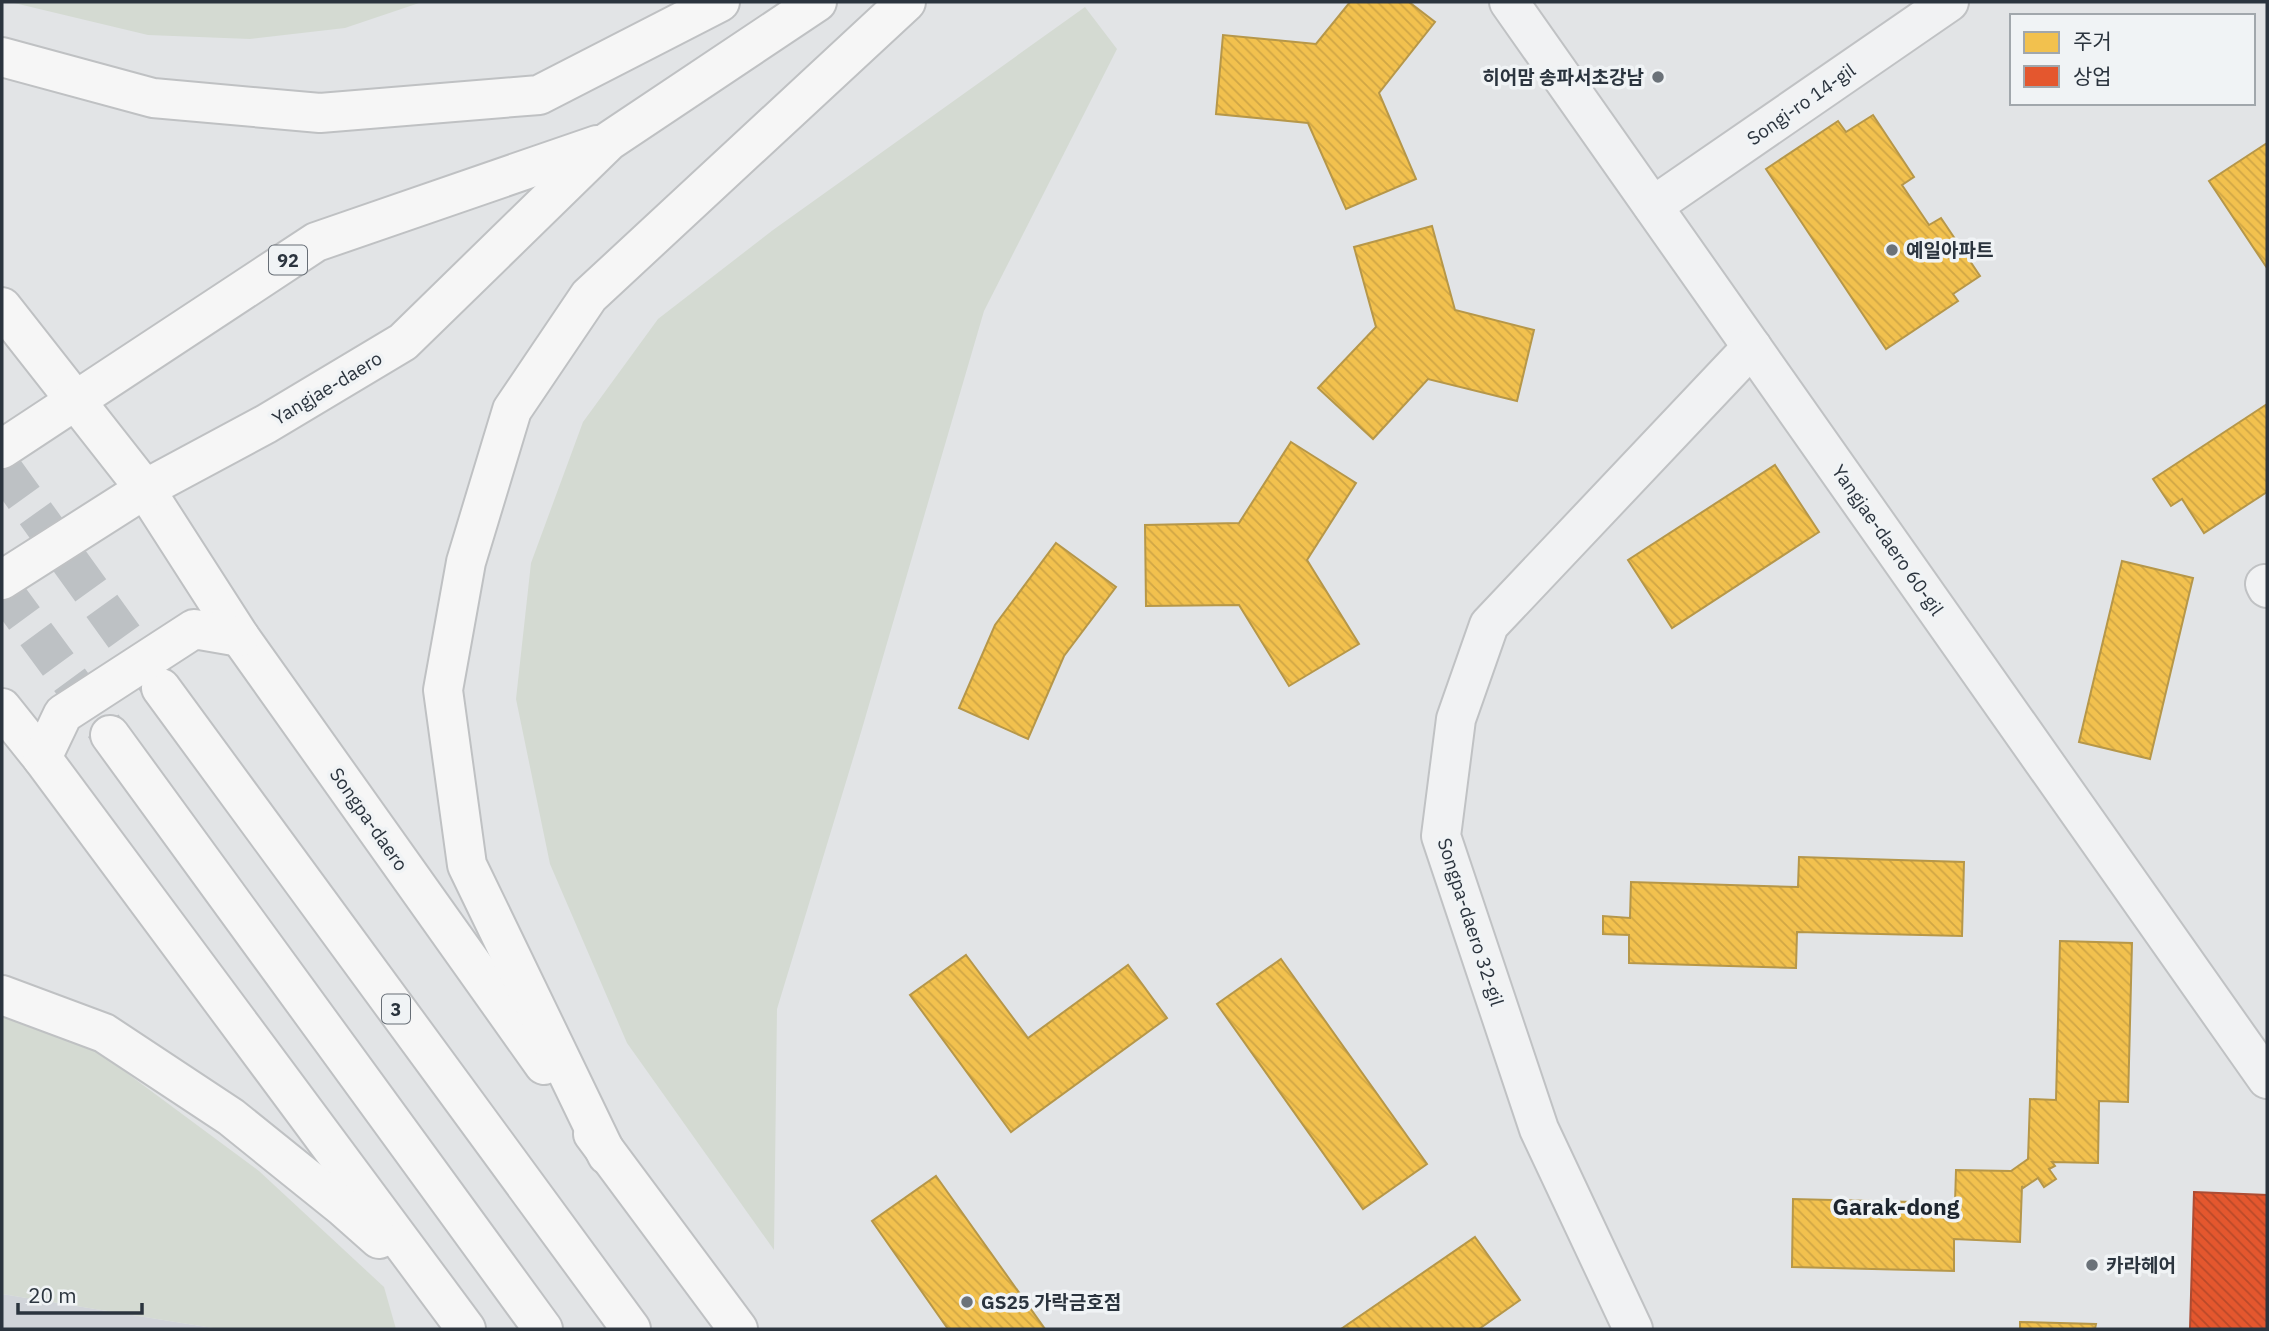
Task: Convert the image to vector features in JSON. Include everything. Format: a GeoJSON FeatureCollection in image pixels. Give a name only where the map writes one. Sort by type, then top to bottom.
{"type":"FeatureCollection","features":[{"type":"Feature","properties":{"kind":"main road"},"geometry":{"type":"LineString","coordinates":[[2,57],[153,98],[320,113],[538,95],[720,2]]}},
{"type":"Feature","properties":{"kind":"main road","name":"Yangjae-daero"},"geometry":{"type":"LineString","coordinates":[[2,580],[145,489],[266,424],[403,342],[609,141],[817,2]]}},
{"type":"Feature","properties":{"kind":"main road"},"geometry":{"type":"LineString","coordinates":[[607,1155],[467,865],[443,690],[466,562],[512,410],[589,296],[906,2]]}},
{"type":"Feature","properties":{"kind":"main road","name":"Yangjae-daero"},"geometry":{"type":"LineString","coordinates":[[2,449],[316,242],[609,141]]}},
{"type":"Feature","properties":{"kind":"main road","name":"Songpa-daero"},"geometry":{"type":"LineString","coordinates":[[2,307],[145,489],[240,637],[607,1155],[738,1329]]}},
{"type":"Feature","properties":{"kind":"main road"},"geometry":{"type":"LineString","coordinates":[[42,758],[64,714],[194,629],[240,637]]}},
{"type":"Feature","properties":{"kind":"main road","name":"3"},"geometry":{"type":"LineString","coordinates":[[161,688],[631,1329]]}},
{"type":"Feature","properties":{"kind":"main road"},"geometry":{"type":"LineString","coordinates":[[2,708],[42,758],[466,1329]]}},
{"type":"Feature","properties":{"kind":"main road"},"geometry":{"type":"LineString","coordinates":[[110,735],[543,1329]]}},
{"type":"Feature","properties":{"kind":"main road"},"geometry":{"type":"LineString","coordinates":[[2,995],[104,1033],[231,1117],[344,1208],[439,1293]]}},
{"type":"Feature","properties":{"kind":"street","name":"Yangjae-daero 60-gil"},"geometry":{"type":"LineString","coordinates":[[1509,2],[2267,1079]]}},
{"type":"Feature","properties":{"kind":"street","name":"Songi-ro 14-gil"},"geometry":{"type":"LineString","coordinates":[[1653,206],[1949,2]]}},
{"type":"Feature","properties":{"kind":"street","name":"Songpa-daero 32-gil"},"geometry":{"type":"LineString","coordinates":[[1633,1329],[1539,1129],[1441,836],[1456,719],[1489,625],[1752,347]]}},
{"type":"Feature","properties":{"kind":"shaded area"},"geometry":{"type":"Polygon","coordinates":[[[10,2],[422,2],[345,28],[250,39],[148,35],[10,2]]]}},
{"type":"Feature","properties":{"kind":"shaded area"},"geometry":{"type":"Polygon","coordinates":[[[1085,7],[1117,49],[984,311],[777,1009],[774,1250],[627,1043],[550,864],[516,699],[531,563],[583,422],[658,319],[773,230],[1085,7]]]}},
{"type":"Feature","properties":{"kind":"shaded area"},"geometry":{"type":"Polygon","coordinates":[[[2,1017],[89,1045],[259,1171],[384,1287],[396,1329],[219,1329],[2,1294],[2,1017]]]}},
{"type":"Feature","properties":{"kind":"shaded area"},"geometry":{"type":"Polygon","coordinates":[[[2,1294],[219,1329],[2,1329],[2,1294]]]}},
{"type":"Feature","properties":{"kind":"building: 주거"},"geometry":{"type":"Polygon","coordinates":[[[1350,2],[1409,2],[1435,22],[1379,93],[1416,179],[1346,209],[1308,123],[1216,114],[1223,35],[1316,44],[1350,2]]]}},
{"type":"Feature","properties":{"kind":"building: 주거","name":"예일아파트"},"geometry":{"type":"Polygon","coordinates":[[[1873,115],[1914,177],[1902,185],[1929,225],[1941,218],[1980,276],[1953,294],[1958,301],[1886,349],[1766,169],[1838,121],[1846,132],[1873,115]]]}},
{"type":"Feature","properties":{"kind":"building: 주거"},"geometry":{"type":"Polygon","coordinates":[[[2267,143],[2267,268],[2209,181],[2267,143]]]}},
{"type":"Feature","properties":{"kind":"building: 주거"},"geometry":{"type":"Polygon","coordinates":[[[1432,226],[1455,310],[1534,330],[1517,401],[1428,379],[1373,439],[1318,388],[1376,327],[1354,247],[1432,226]]]}},
{"type":"Feature","properties":{"kind":"building: 주거"},"geometry":{"type":"Polygon","coordinates":[[[2267,404],[2267,492],[2204,533],[2182,499],[2171,506],[2153,479],[2267,404]]]}},
{"type":"Feature","properties":{"kind":"building: 주거"},"geometry":{"type":"Polygon","coordinates":[[[1291,442],[1356,483],[1307,560],[1359,644],[1289,686],[1239,605],[1146,606],[1145,525],[1239,523],[1291,442]]]}},
{"type":"Feature","properties":{"kind":"building: 주거"},"geometry":{"type":"Polygon","coordinates":[[[1775,465],[1819,532],[1672,628],[1628,560],[1775,465]]]}},
{"type":"Feature","properties":{"kind":"building: 주거"},"geometry":{"type":"Polygon","coordinates":[[[1056,543],[1116,587],[1064,656],[1028,739],[959,708],[995,625],[1056,543]]]}},
{"type":"Feature","properties":{"kind":"building: 주거"},"geometry":{"type":"Polygon","coordinates":[[[2122,561],[2193,578],[2150,759],[2079,742],[2122,561]]]}},
{"type":"Feature","properties":{"kind":"building: 주거"},"geometry":{"type":"Polygon","coordinates":[[[1799,857],[1964,862],[1962,936],[1797,932],[1796,968],[1629,963],[1629,935],[1603,934],[1603,916],[1630,918],[1631,882],[1798,887],[1799,857]]]}},
{"type":"Feature","properties":{"kind":"building: 주거"},"geometry":{"type":"Polygon","coordinates":[[[2060,941],[2132,943],[2128,1102],[2099,1101],[2098,1163],[2052,1162],[2055,1166],[2049,1169],[2056,1179],[2044,1187],[2038,1178],[2023,1188],[2022,1186],[2020,1242],[1954,1239],[1954,1271],[1792,1267],[1793,1199],[1955,1203],[1956,1170],[2011,1171],[2028,1159],[2030,1099],[2056,1100],[2060,941]]]}},
{"type":"Feature","properties":{"kind":"building: 주거"},"geometry":{"type":"Polygon","coordinates":[[[966,955],[1028,1038],[1128,965],[1167,1018],[1011,1132],[910,995],[966,955]]]}},
{"type":"Feature","properties":{"kind":"building: 주거"},"geometry":{"type":"Polygon","coordinates":[[[1281,959],[1427,1164],[1363,1209],[1217,1004],[1281,959]]]}},
{"type":"Feature","properties":{"kind":"building: 주거"},"geometry":{"type":"Polygon","coordinates":[[[936,1176],[1045,1329],[948,1329],[872,1221],[936,1176]]]}},
{"type":"Feature","properties":{"kind":"building: 주거"},"geometry":{"type":"Polygon","coordinates":[[[1475,1237],[1520,1300],[1479,1329],[1341,1329],[1475,1237]]]}},
{"type":"Feature","properties":{"kind":"building: 주거"},"geometry":{"type":"Polygon","coordinates":[[[2020,1322],[2096,1324],[2095,1329],[2020,1329],[2020,1322]]]}},
{"type":"Feature","properties":{"kind":"building: 상업"},"geometry":{"type":"Polygon","coordinates":[[[2194,1192],[2267,1195],[2267,1329],[2190,1329],[2194,1192]]]}},
{"type":"Feature","properties":{"kind":"tunnel"},"geometry":{"type":"LineString","coordinates":[[2,467],[161,688]]}},
{"type":"Feature","properties":{"kind":"tunnel"},"geometry":{"type":"LineString","coordinates":[[2,588],[110,735]]}},
{"type":"Feature","properties":{"kind":"place","name":"히어맘 송파서초강남"},"geometry":{"type":"Point","coordinates":[1658,77]}},
{"type":"Feature","properties":{"kind":"place","name":"예일아파트"},"geometry":{"type":"Point","coordinates":[1892,250]}},
{"type":"Feature","properties":{"kind":"place","name":"카라헤어"},"geometry":{"type":"Point","coordinates":[2092,1265]}},
{"type":"Feature","properties":{"kind":"place","name":"GS25 가락금호점"},"geometry":{"type":"Point","coordinates":[967,1302]}},
{"type":"Feature","properties":{"kind":"district","name":"Garak-dong"},"geometry":{"type":"Point","coordinates":[1896,1206]}}]}
